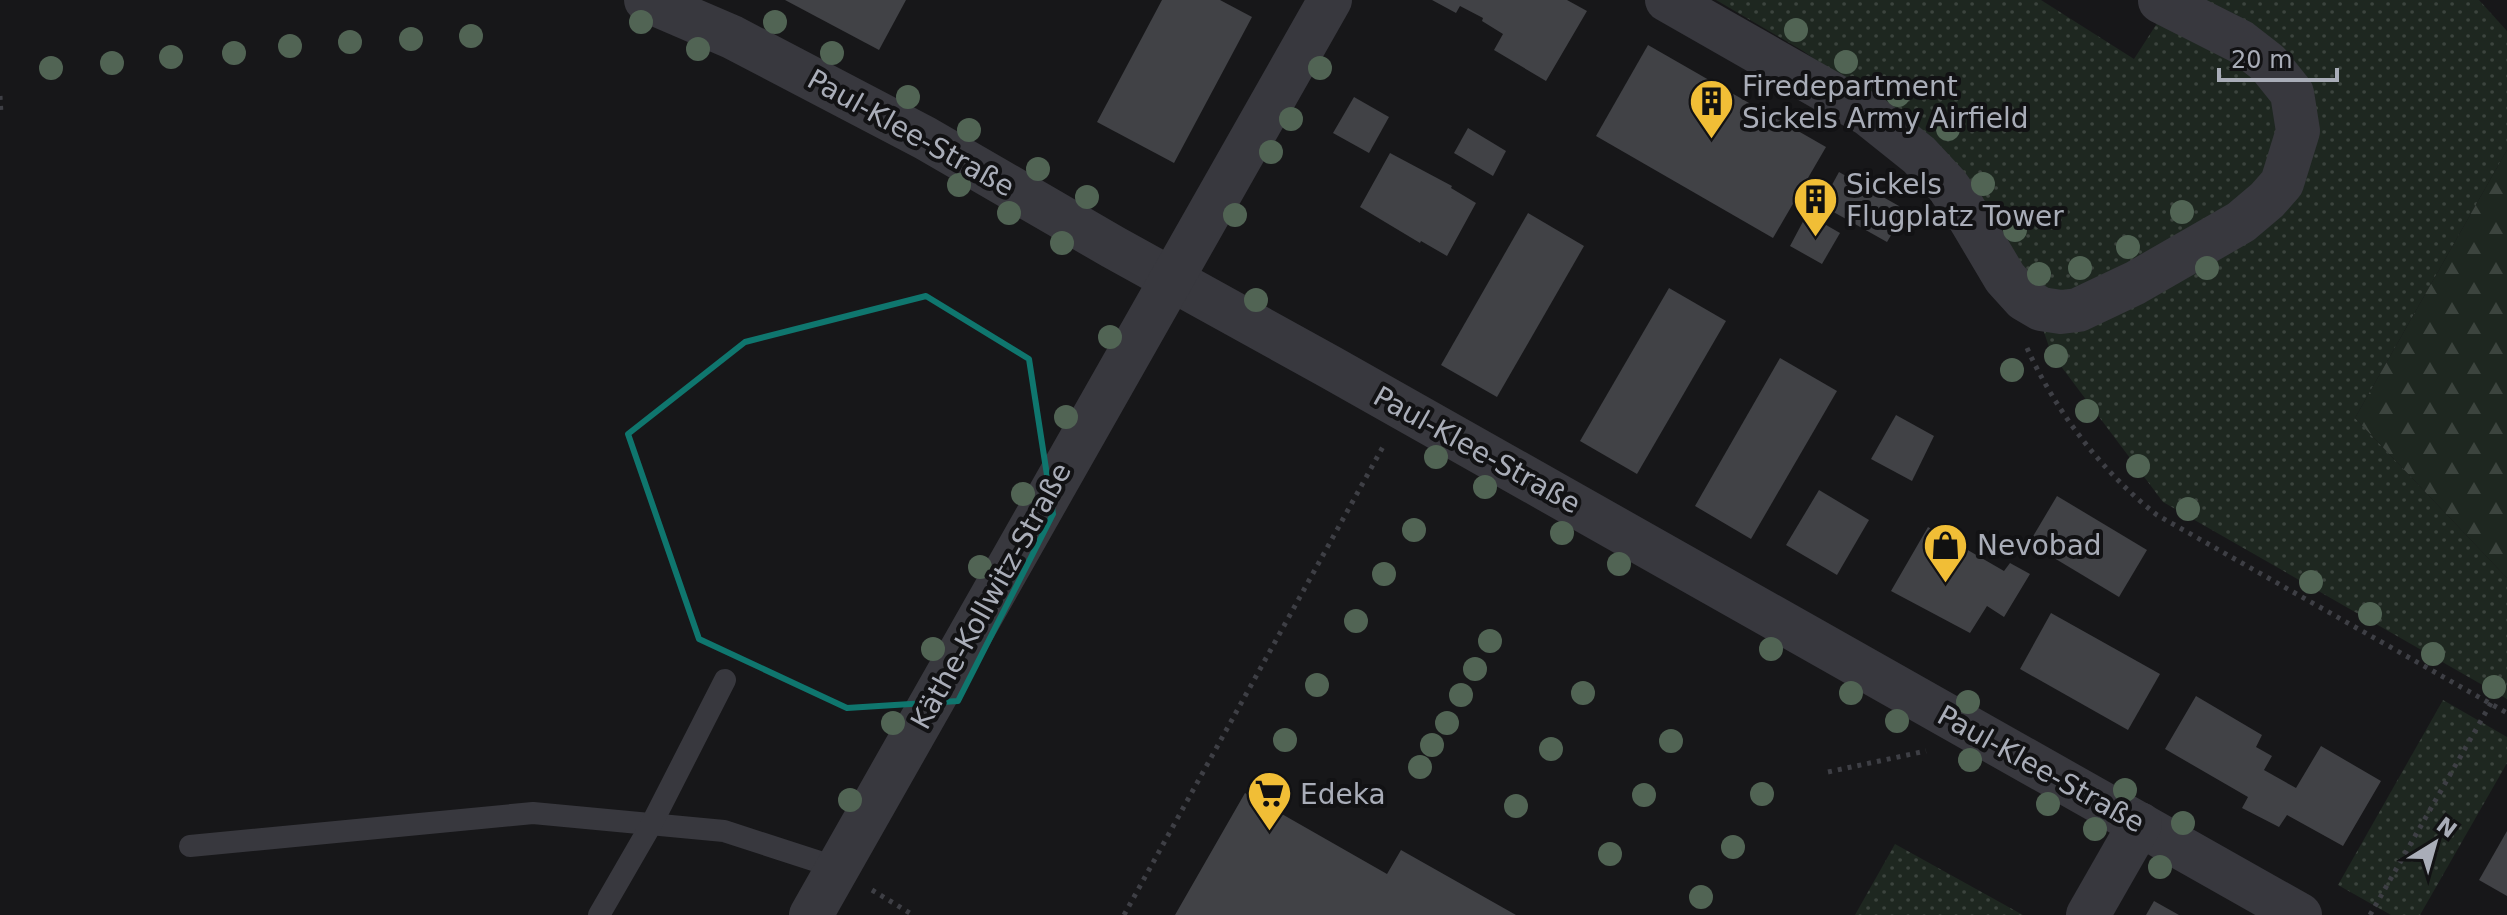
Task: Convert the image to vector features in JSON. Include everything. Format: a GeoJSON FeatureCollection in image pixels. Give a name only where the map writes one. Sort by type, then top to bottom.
{"type":"FeatureCollection","features":[{"type":"Feature","properties":{"kind":"street","name":"Paul-Klee-Straße"},"geometry":{"type":"LineString","coordinates":[[646,0],[732,37],[829,86],[2300,915]]}},
{"type":"Feature","properties":{"kind":"street","name":"Käthe-Kollwitz-Straße"},"geometry":{"type":"LineString","coordinates":[[811,915],[1330,0]]}},
{"type":"Feature","properties":{"kind":"street"},"geometry":{"type":"LineString","coordinates":[[1667,0],[1869,115],[1919,155],[1947,185],[2005,278],[2024,299],[2041,309],[2061,312],[2078,310],[2135,283],[2241,222],[2282,183],[2298,131],[2292,93],[2268,63],[2241,42],[2160,0]]}},
{"type":"Feature","properties":{"kind":"street"},"geometry":{"type":"LineString","coordinates":[[2088,915],[2140,824]]}},
{"type":"Feature","properties":{"kind":"lane"},"geometry":{"type":"LineString","coordinates":[[599,915],[651,825],[725,680]]}},
{"type":"Feature","properties":{"kind":"lane"},"geometry":{"type":"LineString","coordinates":[[190,846],[533,813],[724,831],[838,868]]}},
{"type":"Feature","properties":{"kind":"path"},"geometry":{"type":"LineString","coordinates":[[0,96],[1,114]]}},
{"type":"Feature","properties":{"kind":"path"},"geometry":{"type":"LineString","coordinates":[[2024,299],[2016,320],[2029,353],[2067,419],[2130,493],[2157,515],[2507,713]]}},
{"type":"Feature","properties":{"kind":"path"},"geometry":{"type":"LineString","coordinates":[[1124,915],[1389,435]]}},
{"type":"Feature","properties":{"kind":"path"},"geometry":{"type":"LineString","coordinates":[[2370,915],[2491,703]]}},
{"type":"Feature","properties":{"kind":"path"},"geometry":{"type":"LineString","coordinates":[[1828,772],[1935,749]]}},
{"type":"Feature","properties":{"kind":"highlighted area"},"geometry":{"type":"Polygon","coordinates":[[[926,296],[1029,359],[1053,514],[958,701],[847,708],[699,639],[628,434],[745,342],[926,296]]]}},
{"type":"Feature","properties":{"kind":"green space"},"geometry":{"type":"Polygon","coordinates":[[[1716,0],[2041,0],[2134,59],[2172,0],[2479,0],[2507,31],[2507,150],[2355,418],[2507,578],[2507,699],[2163,502],[2051,353],[2022,266],[1939,145],[1803,51],[1716,0]]]}},
{"type":"Feature","properties":{"kind":"green space"},"geometry":{"type":"Polygon","coordinates":[[[2507,150],[2507,578],[2355,418],[2507,150]]]}},
{"type":"Feature","properties":{"kind":"green space"},"geometry":{"type":"Polygon","coordinates":[[[2443,700],[2507,737],[2507,763],[2420,915],[2391,915],[2338,885],[2443,700]]]}},
{"type":"Feature","properties":{"kind":"green space"},"geometry":{"type":"Polygon","coordinates":[[[1895,844],[2023,915],[1855,915],[1895,844]]]}},
{"type":"Feature","properties":{"kind":"building"},"geometry":{"type":"Polygon","coordinates":[[[785,0],[906,0],[879,50],[785,0]]]}},
{"type":"Feature","properties":{"kind":"building"},"geometry":{"type":"Polygon","coordinates":[[[1162,0],[1220,0],[1252,17],[1174,163],[1097,122],[1162,0]]]}},
{"type":"Feature","properties":{"kind":"building"},"geometry":{"type":"Polygon","coordinates":[[[1432,0],[1567,0],[1587,11],[1546,81],[1494,50],[1503,34],[1482,21],[1483,18],[1460,6],[1456,13],[1432,0]]]}},
{"type":"Feature","properties":{"kind":"building","name":"Firedepartment Sickels Army Airfield"},"geometry":{"type":"Polygon","coordinates":[[[1648,45],[1826,147],[1773,238],[1596,136],[1648,45]]]}},
{"type":"Feature","properties":{"kind":"building"},"geometry":{"type":"Polygon","coordinates":[[[1354,97],[1389,117],[1369,153],[1333,133],[1354,97]]]}},
{"type":"Feature","properties":{"kind":"building"},"geometry":{"type":"Polygon","coordinates":[[[1468,128],[1506,151],[1493,176],[1454,153],[1468,128]]]}},
{"type":"Feature","properties":{"kind":"building"},"geometry":{"type":"Polygon","coordinates":[[[1390,153],[1452,186],[1476,203],[1447,256],[1360,207],[1390,153]]]}},
{"type":"Feature","properties":{"kind":"building"},"geometry":{"type":"Polygon","coordinates":[[[1839,172],[1906,210],[1887,242],[1821,205],[1839,172]]]}},
{"type":"Feature","properties":{"kind":"building"},"geometry":{"type":"Polygon","coordinates":[[[1528,213],[1584,246],[1497,397],[1441,365],[1528,213]]]}},
{"type":"Feature","properties":{"kind":"building","name":"Sickels Flugplatz Tower"},"geometry":{"type":"Polygon","coordinates":[[[1807,214],[1840,233],[1822,264],[1790,246],[1807,214]]]}},
{"type":"Feature","properties":{"kind":"building"},"geometry":{"type":"Polygon","coordinates":[[[1669,288],[1726,321],[1637,474],[1580,441],[1669,288]]]}},
{"type":"Feature","properties":{"kind":"building"},"geometry":{"type":"Polygon","coordinates":[[[1780,358],[1837,391],[1751,539],[1695,506],[1780,358]]]}},
{"type":"Feature","properties":{"kind":"building"},"geometry":{"type":"Polygon","coordinates":[[[1896,415],[1934,436],[1912,481],[1871,459],[1896,415]]]}},
{"type":"Feature","properties":{"kind":"building"},"geometry":{"type":"Polygon","coordinates":[[[1819,490],[1869,520],[1837,575],[1786,545],[1819,490]]]}},
{"type":"Feature","properties":{"kind":"building"},"geometry":{"type":"Polygon","coordinates":[[[2057,496],[2147,550],[2119,597],[2029,543],[2057,496]]]}},
{"type":"Feature","properties":{"kind":"building"},"geometry":{"type":"Polygon","coordinates":[[[1928,527],[2004,571],[2010,563],[2030,574],[2004,617],[1987,606],[1970,633],[1891,591],[1928,527]]]}},
{"type":"Feature","properties":{"kind":"building"},"geometry":{"type":"Polygon","coordinates":[[[2051,613],[2160,674],[2128,730],[2020,669],[2051,613]]]}},
{"type":"Feature","properties":{"kind":"building"},"geometry":{"type":"Polygon","coordinates":[[[2196,696],[2262,735],[2256,747],[2272,756],[2264,770],[2296,788],[2321,746],[2381,781],[2343,846],[2287,815],[2279,827],[2242,808],[2248,797],[2165,749],[2196,696]]]}},
{"type":"Feature","properties":{"kind":"building","name":"Edeka"},"geometry":{"type":"Polygon","coordinates":[[[1245,793],[1387,874],[1401,850],[1516,915],[1175,915],[1245,793]]]}},
{"type":"Feature","properties":{"kind":"building"},"geometry":{"type":"Polygon","coordinates":[[[2507,831],[2507,896],[2479,880],[2507,831]]]}},
{"type":"Feature","properties":{"kind":"building"},"geometry":{"type":"Polygon","coordinates":[[[2154,901],[2179,915],[2146,915],[2154,901]]]}},
{"type":"Feature","properties":{"kind":"place","name":"Firedepartment Sickels Army Airfield"},"geometry":{"type":"Point","coordinates":[1711,141]}},
{"type":"Feature","properties":{"kind":"place","name":"Sickels Flugplatz Tower"},"geometry":{"type":"Point","coordinates":[1815,239]}},
{"type":"Feature","properties":{"kind":"place","name":"Nevobad"},"geometry":{"type":"Point","coordinates":[1946,584]}},
{"type":"Feature","properties":{"kind":"place","name":"Edeka"},"geometry":{"type":"Point","coordinates":[1269,833]}}]}
